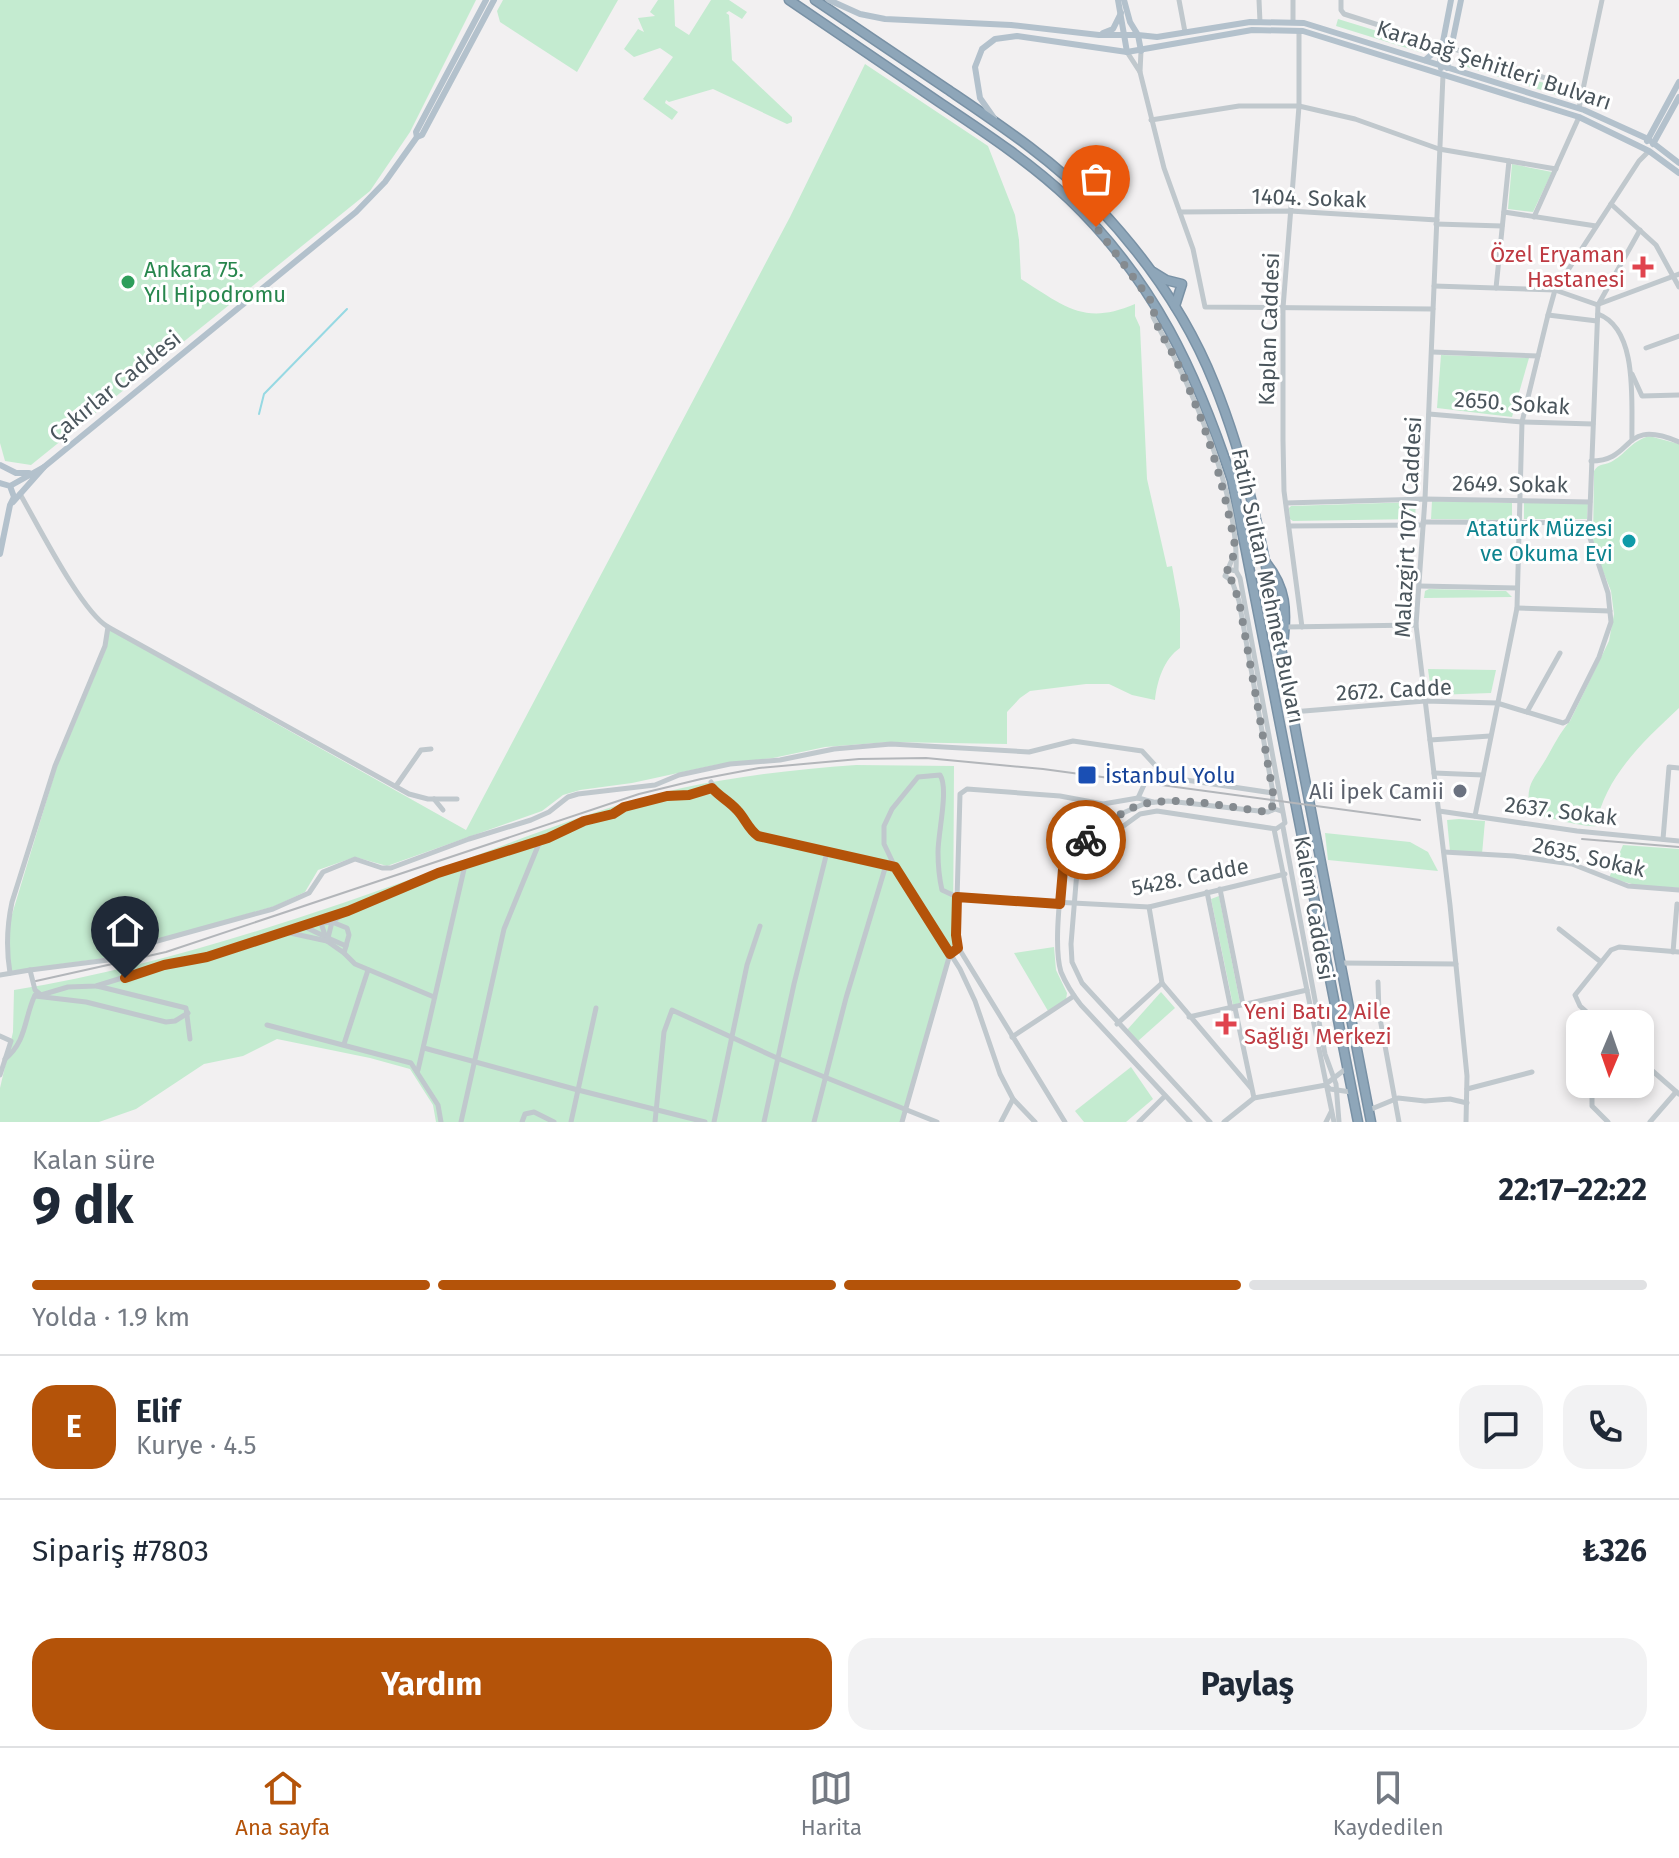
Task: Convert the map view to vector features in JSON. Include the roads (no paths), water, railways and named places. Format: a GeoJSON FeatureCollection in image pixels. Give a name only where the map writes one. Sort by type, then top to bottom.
{"type":"FeatureCollection","features":[{"type":"Feature","properties":{"kind":"highway","name":"Fatih Sultan Mehmet Bulvarı"},"geometry":{"type":"LineString","coordinates":[[789,0],[1009,149],[1049,183],[1096,227],[1154,305],[1190,366],[1232,480],[1358,1122]]}},
{"type":"Feature","properties":{"kind":"highway","name":"Fatih Sultan Mehmet Bulvarı"},"geometry":{"type":"LineString","coordinates":[[815,0],[1038,151],[1072,182],[1099,208],[1151,272],[1175,307],[1214,381],[1246,480],[1263,559],[1371,1122]]}},
{"type":"Feature","properties":{"kind":"highway"},"geometry":{"type":"LineString","coordinates":[[1151,272],[1182,284],[1175,307]]}},
{"type":"Feature","properties":{"kind":"highway"},"geometry":{"type":"LineString","coordinates":[[1263,559],[1281,583],[1287,617],[1282,653]]}},
{"type":"Feature","properties":{"kind":"main road","name":"Çakırlar Caddesi"},"geometry":{"type":"LineString","coordinates":[[417,137],[416,132],[486,0]]}},
{"type":"Feature","properties":{"kind":"main road","name":"Çakırlar Caddesi"},"geometry":{"type":"LineString","coordinates":[[11,504],[44,467],[356,212],[385,182],[417,137],[422,135],[494,0]]}},
{"type":"Feature","properties":{"kind":"main road","name":"Karabağ Şehitleri Bulvarı"},"geometry":{"type":"LineString","coordinates":[[829,0],[860,14],[885,19],[1011,25],[1099,35],[1157,37],[1260,22],[1308,24],[1579,108],[1651,141],[1679,163]]}},
{"type":"Feature","properties":{"kind":"main road"},"geometry":{"type":"LineString","coordinates":[[1121,0],[1127,52]]}},
{"type":"Feature","properties":{"kind":"main road"},"geometry":{"type":"LineString","coordinates":[[1121,0],[1138,35],[1141,51]]}},
{"type":"Feature","properties":{"kind":"main road"},"geometry":{"type":"LineString","coordinates":[[1443,75],[1442,46],[1451,0]]}},
{"type":"Feature","properties":{"kind":"main road"},"geometry":{"type":"LineString","coordinates":[[1444,66],[1451,49],[1461,0]]}},
{"type":"Feature","properties":{"kind":"main road"},"geometry":{"type":"LineString","coordinates":[[1099,35],[1113,29],[1121,13]]}},
{"type":"Feature","properties":{"kind":"main road","name":"Karabağ Şehitleri Bulvarı"},"geometry":{"type":"LineString","coordinates":[[998,124],[980,98],[975,76],[977,57],[995,39],[1017,36],[1127,52],[1252,30],[1299,31],[1579,117],[1646,149],[1679,173]]}},
{"type":"Feature","properties":{"kind":"main road"},"geometry":{"type":"LineString","coordinates":[[1425,60],[1442,46]]}},
{"type":"Feature","properties":{"kind":"main road"},"geometry":{"type":"LineString","coordinates":[[1651,141],[1679,82]]}},
{"type":"Feature","properties":{"kind":"main road"},"geometry":{"type":"LineString","coordinates":[[1646,149],[1679,97]]}},
{"type":"Feature","properties":{"kind":"main road"},"geometry":{"type":"LineString","coordinates":[[0,465],[16,473],[33,473]]}},
{"type":"Feature","properties":{"kind":"main road"},"geometry":{"type":"LineString","coordinates":[[0,465],[5,484],[14,493],[0,554]]}},
{"type":"Feature","properties":{"kind":"main road","name":"Çakırlar Caddesi"},"geometry":{"type":"LineString","coordinates":[[5,484],[44,467]]}},
{"type":"Feature","properties":{"kind":"main road"},"geometry":{"type":"LineString","coordinates":[[0,509],[11,504]]}},
{"type":"Feature","properties":{"kind":"street"},"geometry":{"type":"LineString","coordinates":[[1179,0],[1185,32]]}},
{"type":"Feature","properties":{"kind":"street"},"geometry":{"type":"LineString","coordinates":[[1259,0],[1260,22]]}},
{"type":"Feature","properties":{"kind":"street"},"geometry":{"type":"LineString","coordinates":[[1293,0],[1293,22]]}},
{"type":"Feature","properties":{"kind":"street"},"geometry":{"type":"LineString","coordinates":[[1341,0],[1344,14],[1583,90]]}},
{"type":"Feature","properties":{"kind":"street"},"geometry":{"type":"LineString","coordinates":[[1579,108],[1602,0]]}},
{"type":"Feature","properties":{"kind":"street","name":"Kaplan Caddesi"},"geometry":{"type":"LineString","coordinates":[[1299,31],[1299,106],[1283,308],[1283,440],[1286,503],[1302,627]]}},
{"type":"Feature","properties":{"kind":"street"},"geometry":{"type":"LineString","coordinates":[[1140,72],[1141,51]]}},
{"type":"Feature","properties":{"kind":"street"},"geometry":{"type":"LineString","coordinates":[[1127,52],[1140,72],[1164,168],[1193,249],[1205,307],[1433,309]]}},
{"type":"Feature","properties":{"kind":"street","name":"Malazgirt 1071 Caddesi"},"geometry":{"type":"LineString","coordinates":[[1443,75],[1425,499],[1416,625],[1456,964],[1467,1089],[1466,1122]]}},
{"type":"Feature","properties":{"kind":"street"},"geometry":{"type":"LineString","coordinates":[[1151,120],[1239,106],[1299,106],[1355,119],[1439,149],[1556,169]]}},
{"type":"Feature","properties":{"kind":"street"},"geometry":{"type":"LineString","coordinates":[[1534,217],[1579,117]]}},
{"type":"Feature","properties":{"kind":"street"},"geometry":{"type":"LineString","coordinates":[[1475,816],[1517,608],[1522,422],[1548,315],[1555,290],[1646,149]]}},
{"type":"Feature","properties":{"kind":"street"},"geometry":{"type":"LineString","coordinates":[[1496,288],[1509,161]]}},
{"type":"Feature","properties":{"kind":"street"},"geometry":{"type":"LineString","coordinates":[[1611,204],[1656,245],[1679,289]]}},
{"type":"Feature","properties":{"kind":"street","name":"1404. Sokak"},"geometry":{"type":"LineString","coordinates":[[1180,212],[1290,211],[1502,226]]}},
{"type":"Feature","properties":{"kind":"street"},"geometry":{"type":"LineString","coordinates":[[1504,212],[1596,226]]}},
{"type":"Feature","properties":{"kind":"street"},"geometry":{"type":"LineString","coordinates":[[1517,608],[1610,611],[1607,587],[1590,545],[1589,523],[1598,305],[1640,230]]}},
{"type":"Feature","properties":{"kind":"street"},"geometry":{"type":"LineString","coordinates":[[1434,286],[1555,290],[1598,305],[1679,274]]}},
{"type":"Feature","properties":{"kind":"street"},"geometry":{"type":"LineString","coordinates":[[1182,284],[1200,279]]}},
{"type":"Feature","properties":{"kind":"street"},"geometry":{"type":"LineString","coordinates":[[1154,305],[1153,317],[1209,423],[1235,552],[1235,575]]}},
{"type":"Feature","properties":{"kind":"street"},"geometry":{"type":"LineString","coordinates":[[1598,314],[1608,318],[1628,351],[1632,440]]}},
{"type":"Feature","properties":{"kind":"street"},"geometry":{"type":"LineString","coordinates":[[1548,315],[1597,321]]}},
{"type":"Feature","properties":{"kind":"street"},"geometry":{"type":"LineString","coordinates":[[1646,348],[1679,336]]}},
{"type":"Feature","properties":{"kind":"street"},"geometry":{"type":"LineString","coordinates":[[1432,352],[1538,356]]}},
{"type":"Feature","properties":{"kind":"street"},"geometry":{"type":"LineString","coordinates":[[1630,369],[1642,396],[1679,395]]}},
{"type":"Feature","properties":{"kind":"street","name":"2650. Sokak"},"geometry":{"type":"LineString","coordinates":[[1429,414],[1593,424]]}},
{"type":"Feature","properties":{"kind":"street"},"geometry":{"type":"LineString","coordinates":[[1591,461],[1609,460],[1642,434],[1653,433],[1679,442]]}},
{"type":"Feature","properties":{"kind":"street"},"geometry":{"type":"LineString","coordinates":[[19,493],[80,596],[96,618],[108,627],[409,794],[457,799]]}},
{"type":"Feature","properties":{"kind":"street","name":"2649. Sokak"},"geometry":{"type":"LineString","coordinates":[[1286,503],[1425,499],[1590,502]]}},
{"type":"Feature","properties":{"kind":"street"},"geometry":{"type":"LineString","coordinates":[[1289,526],[1589,523]]}},
{"type":"Feature","properties":{"kind":"street"},"geometry":{"type":"LineString","coordinates":[[1235,552],[1225,576],[1249,568]]}},
{"type":"Feature","properties":{"kind":"street"},"geometry":{"type":"LineString","coordinates":[[1228,569],[1235,575]]}},
{"type":"Feature","properties":{"kind":"street","name":"Kalem Caddesi"},"geometry":{"type":"LineString","coordinates":[[1235,575],[1273,793],[1270,811]]}},
{"type":"Feature","properties":{"kind":"street","name":"Kalem Caddesi"},"geometry":{"type":"LineString","coordinates":[[1235,575],[1240,578],[1243,590],[1281,811]]}},
{"type":"Feature","properties":{"kind":"street"},"geometry":{"type":"LineString","coordinates":[[1419,586],[1517,588]]}},
{"type":"Feature","properties":{"kind":"street","name":"2672. Cadde"},"geometry":{"type":"LineString","coordinates":[[1292,712],[1425,701],[1497,703],[1566,723],[1599,657],[1609,631],[1610,611]]}},
{"type":"Feature","properties":{"kind":"street"},"geometry":{"type":"LineString","coordinates":[[1285,627],[1416,625]]}},
{"type":"Feature","properties":{"kind":"street"},"geometry":{"type":"LineString","coordinates":[[10,973],[7,959],[8,921],[17,887],[55,766],[105,646],[108,627]]}},
{"type":"Feature","properties":{"kind":"street"},"geometry":{"type":"LineString","coordinates":[[1527,712],[1560,653]]}},
{"type":"Feature","properties":{"kind":"street"},"geometry":{"type":"LineString","coordinates":[[1430,740],[1490,736]]}},
{"type":"Feature","properties":{"kind":"street"},"geometry":{"type":"LineString","coordinates":[[0,975],[108,960],[132,948],[273,909],[309,893],[323,872],[355,859],[391,868],[531,820],[549,812],[568,797],[655,785],[679,775],[708,772],[742,762],[780,760],[818,750],[891,744],[1029,752],[1073,741],[1142,751],[1166,777]]}},
{"type":"Feature","properties":{"kind":"street"},"geometry":{"type":"LineString","coordinates":[[396,786],[421,750],[431,749]]}},
{"type":"Feature","properties":{"kind":"street"},"geometry":{"type":"LineString","coordinates":[[1138,798],[1149,774],[1144,755]]}},
{"type":"Feature","properties":{"kind":"street"},"geometry":{"type":"LineString","coordinates":[[1663,839],[1669,767],[1679,768]]}},
{"type":"Feature","properties":{"kind":"street"},"geometry":{"type":"LineString","coordinates":[[1434,773],[1483,775]]}},
{"type":"Feature","properties":{"kind":"street"},"geometry":{"type":"LineString","coordinates":[[1149,774],[1273,793]]}},
{"type":"Feature","properties":{"kind":"street"},"geometry":{"type":"LineString","coordinates":[[957,897],[942,890],[938,873],[938,835],[945,785],[940,775],[918,777],[886,819],[884,844],[975,1001],[1000,1074],[1013,1099],[1035,1122]]}},
{"type":"Feature","properties":{"kind":"street"},"geometry":{"type":"LineString","coordinates":[[320,922],[465,864],[540,841],[624,807],[667,796],[689,795],[712,785],[758,836],[895,867]]}},
{"type":"Feature","properties":{"kind":"street"},"geometry":{"type":"LineString","coordinates":[[1065,1122],[958,948],[960,796],[964,790],[1060,796],[1103,804],[1138,798],[1257,811],[1281,811],[1296,807]]}},
{"type":"Feature","properties":{"kind":"street"},"geometry":{"type":"LineString","coordinates":[[434,799],[443,810]]}},
{"type":"Feature","properties":{"kind":"street"},"geometry":{"type":"LineString","coordinates":[[1153,802],[1123,813],[1067,853],[1063,862],[1059,960],[1074,996],[1190,1122]]}},
{"type":"Feature","properties":{"kind":"street"},"geometry":{"type":"LineString","coordinates":[[1210,1122],[1082,983],[1072,962],[1078,859],[1140,814],[1157,811],[1272,828],[1299,822]]}},
{"type":"Feature","properties":{"kind":"street"},"geometry":{"type":"LineString","coordinates":[[1255,826],[1261,818],[1257,811]]}},
{"type":"Feature","properties":{"kind":"street"},"geometry":{"type":"LineString","coordinates":[[1270,811],[1266,821],[1272,828]]}},
{"type":"Feature","properties":{"kind":"street"},"geometry":{"type":"LineString","coordinates":[[1281,811],[1286,817],[1283,826]]}},
{"type":"Feature","properties":{"kind":"street","name":"2637. Sokak"},"geometry":{"type":"LineString","coordinates":[[1439,811],[1577,831],[1679,841]]}},
{"type":"Feature","properties":{"kind":"street","name":"Kalem Caddesi"},"geometry":{"type":"LineString","coordinates":[[1283,826],[1325,1054],[1337,1089],[1337,1122]]}},
{"type":"Feature","properties":{"kind":"street","name":"Kalem Caddesi"},"geometry":{"type":"LineString","coordinates":[[1272,828],[1285,874],[1326,1085],[1337,1122]]}},
{"type":"Feature","properties":{"kind":"street"},"geometry":{"type":"LineString","coordinates":[[461,1122],[504,929],[540,841]]}},
{"type":"Feature","properties":{"kind":"street"},"geometry":{"type":"LineString","coordinates":[[764,1122],[827,852]]}},
{"type":"Feature","properties":{"kind":"street","name":"2635. Sokak"},"geometry":{"type":"LineString","coordinates":[[1444,852],[1514,856],[1572,864],[1628,886],[1679,890]]}},
{"type":"Feature","properties":{"kind":"street"},"geometry":{"type":"LineString","coordinates":[[418,1070],[465,864]]}},
{"type":"Feature","properties":{"kind":"street"},"geometry":{"type":"LineString","coordinates":[[814,1122],[846,998],[886,865]]}},
{"type":"Feature","properties":{"kind":"street","name":"5428. Cadde"},"geometry":{"type":"LineString","coordinates":[[957,897],[1149,907],[1285,874]]}},
{"type":"Feature","properties":{"kind":"street"},"geometry":{"type":"LineString","coordinates":[[1220,889],[1243,1005]]}},
{"type":"Feature","properties":{"kind":"street"},"geometry":{"type":"LineString","coordinates":[[1207,892],[1254,1098]]}},
{"type":"Feature","properties":{"kind":"street"},"geometry":{"type":"LineString","coordinates":[[1584,1010],[1575,998],[1576,992],[1613,949],[1676,952],[1677,904]]}},
{"type":"Feature","properties":{"kind":"street"},"geometry":{"type":"LineString","coordinates":[[1149,907],[1162,983],[1251,1088]]}},
{"type":"Feature","properties":{"kind":"street"},"geometry":{"type":"LineString","coordinates":[[327,939],[332,922],[348,911]]}},
{"type":"Feature","properties":{"kind":"street"},"geometry":{"type":"LineString","coordinates":[[320,922],[327,939]]}},
{"type":"Feature","properties":{"kind":"street"},"geometry":{"type":"LineString","coordinates":[[5,1059],[21,1043],[29,1005],[37,994],[68,987],[96,986],[164,965],[207,957],[281,931],[320,922],[332,922],[347,928],[349,935],[345,950]]}},
{"type":"Feature","properties":{"kind":"street"},"geometry":{"type":"LineString","coordinates":[[301,925],[345,950],[355,964],[434,997]]}},
{"type":"Feature","properties":{"kind":"street"},"geometry":{"type":"LineString","coordinates":[[714,1122],[747,965],[760,926]]}},
{"type":"Feature","properties":{"kind":"street"},"geometry":{"type":"LineString","coordinates":[[1559,929],[1601,962]]}},
{"type":"Feature","properties":{"kind":"street"},"geometry":{"type":"LineString","coordinates":[[281,931],[327,939]]}},
{"type":"Feature","properties":{"kind":"street"},"geometry":{"type":"LineString","coordinates":[[902,1122],[950,954],[958,948]]}},
{"type":"Feature","properties":{"kind":"street"},"geometry":{"type":"LineString","coordinates":[[1341,963],[1456,964]]}},
{"type":"Feature","properties":{"kind":"street"},"geometry":{"type":"LineString","coordinates":[[30,970],[37,994]]}},
{"type":"Feature","properties":{"kind":"street"},"geometry":{"type":"LineString","coordinates":[[344,1044],[368,970]]}},
{"type":"Feature","properties":{"kind":"street"},"geometry":{"type":"LineString","coordinates":[[1378,982],[1379,1013],[1399,1122]]}},
{"type":"Feature","properties":{"kind":"street"},"geometry":{"type":"LineString","coordinates":[[1117,1024],[1162,983]]}},
{"type":"Feature","properties":{"kind":"street"},"geometry":{"type":"LineString","coordinates":[[96,986],[186,1008],[190,1039]]}},
{"type":"Feature","properties":{"kind":"street"},"geometry":{"type":"LineString","coordinates":[[1189,1017],[1307,990]]}},
{"type":"Feature","properties":{"kind":"street"},"geometry":{"type":"LineString","coordinates":[[37,994],[119,1008],[166,1022],[175,1021],[188,1013]]}},
{"type":"Feature","properties":{"kind":"street"},"geometry":{"type":"LineString","coordinates":[[1012,1037],[1074,996]]}},
{"type":"Feature","properties":{"kind":"street"},"geometry":{"type":"LineString","coordinates":[[571,1122],[596,1008]]}},
{"type":"Feature","properties":{"kind":"street"},"geometry":{"type":"LineString","coordinates":[[655,1122],[664,1032],[672,1010],[777,1058],[937,1122]]}},
{"type":"Feature","properties":{"kind":"street"},"geometry":{"type":"LineString","coordinates":[[267,1025],[411,1063],[438,1105],[441,1122]]}},
{"type":"Feature","properties":{"kind":"street"},"geometry":{"type":"LineString","coordinates":[[0,1036],[11,1041],[0,1075]]}},
{"type":"Feature","properties":{"kind":"street"},"geometry":{"type":"LineString","coordinates":[[424,1048],[705,1122]]}},
{"type":"Feature","properties":{"kind":"street"},"geometry":{"type":"LineString","coordinates":[[1224,1122],[1254,1098],[1326,1085],[1347,1068]]}},
{"type":"Feature","properties":{"kind":"street"},"geometry":{"type":"LineString","coordinates":[[1467,1089],[1532,1072]]}},
{"type":"Feature","properties":{"kind":"street"},"geometry":{"type":"LineString","coordinates":[[1650,1122],[1678,1093],[1654,1073]]}},
{"type":"Feature","properties":{"kind":"street"},"geometry":{"type":"LineString","coordinates":[[1326,1085],[1330,1089],[1352,1093]]}},
{"type":"Feature","properties":{"kind":"street"},"geometry":{"type":"LineString","coordinates":[[1139,1122],[1165,1096]]}},
{"type":"Feature","properties":{"kind":"street"},"geometry":{"type":"LineString","coordinates":[[1592,1098],[1592,1106],[1608,1122]]}},
{"type":"Feature","properties":{"kind":"street"},"geometry":{"type":"LineString","coordinates":[[1001,1122],[1013,1099]]}},
{"type":"Feature","properties":{"kind":"street"},"geometry":{"type":"LineString","coordinates":[[1369,1110],[1396,1099],[1450,1099],[1467,1103]]}},
{"type":"Feature","properties":{"kind":"street"},"geometry":{"type":"LineString","coordinates":[[1326,1122],[1332,1111]]}},
{"type":"Feature","properties":{"kind":"street"},"geometry":{"type":"LineString","coordinates":[[522,1122],[525,1114],[534,1112],[554,1122]]}},
{"type":"Feature","properties":{"kind":"waterway"},"geometry":{"type":"LineString","coordinates":[[259,414],[264,394],[347,309]]}},
{"type":"Feature","properties":{"kind":"railway"},"geometry":{"type":"LineString","coordinates":[[36,981],[166,952],[639,794],[759,768],[859,759],[926,758],[1043,769],[1420,820]]}},
{"type":"Feature","properties":{"kind":"railway"},"geometry":{"type":"LineString","coordinates":[[1582,839],[1679,847]]}},
{"type":"Feature","properties":{"kind":"place","name":"Özel Eryaman Hastanesi"},"geometry":{"type":"Point","coordinates":[1643,267]}},
{"type":"Feature","properties":{"kind":"place","name":"Ankara 75. Yıl Hipodromu"},"geometry":{"type":"Point","coordinates":[128,282]}},
{"type":"Feature","properties":{"kind":"place","name":"Atatürk Müzesi ve Okuma Evi"},"geometry":{"type":"Point","coordinates":[1629,541]}},
{"type":"Feature","properties":{"kind":"place","name":"İstanbul Yolu"},"geometry":{"type":"Point","coordinates":[1087,775]}},
{"type":"Feature","properties":{"kind":"place","name":"Ali İpek Camii"},"geometry":{"type":"Point","coordinates":[1460,791]}},
{"type":"Feature","properties":{"kind":"place","name":"Yeni Batı 2 Aile Sağlığı Merkezi"},"geometry":{"type":"Point","coordinates":[1226,1024]}}]}
